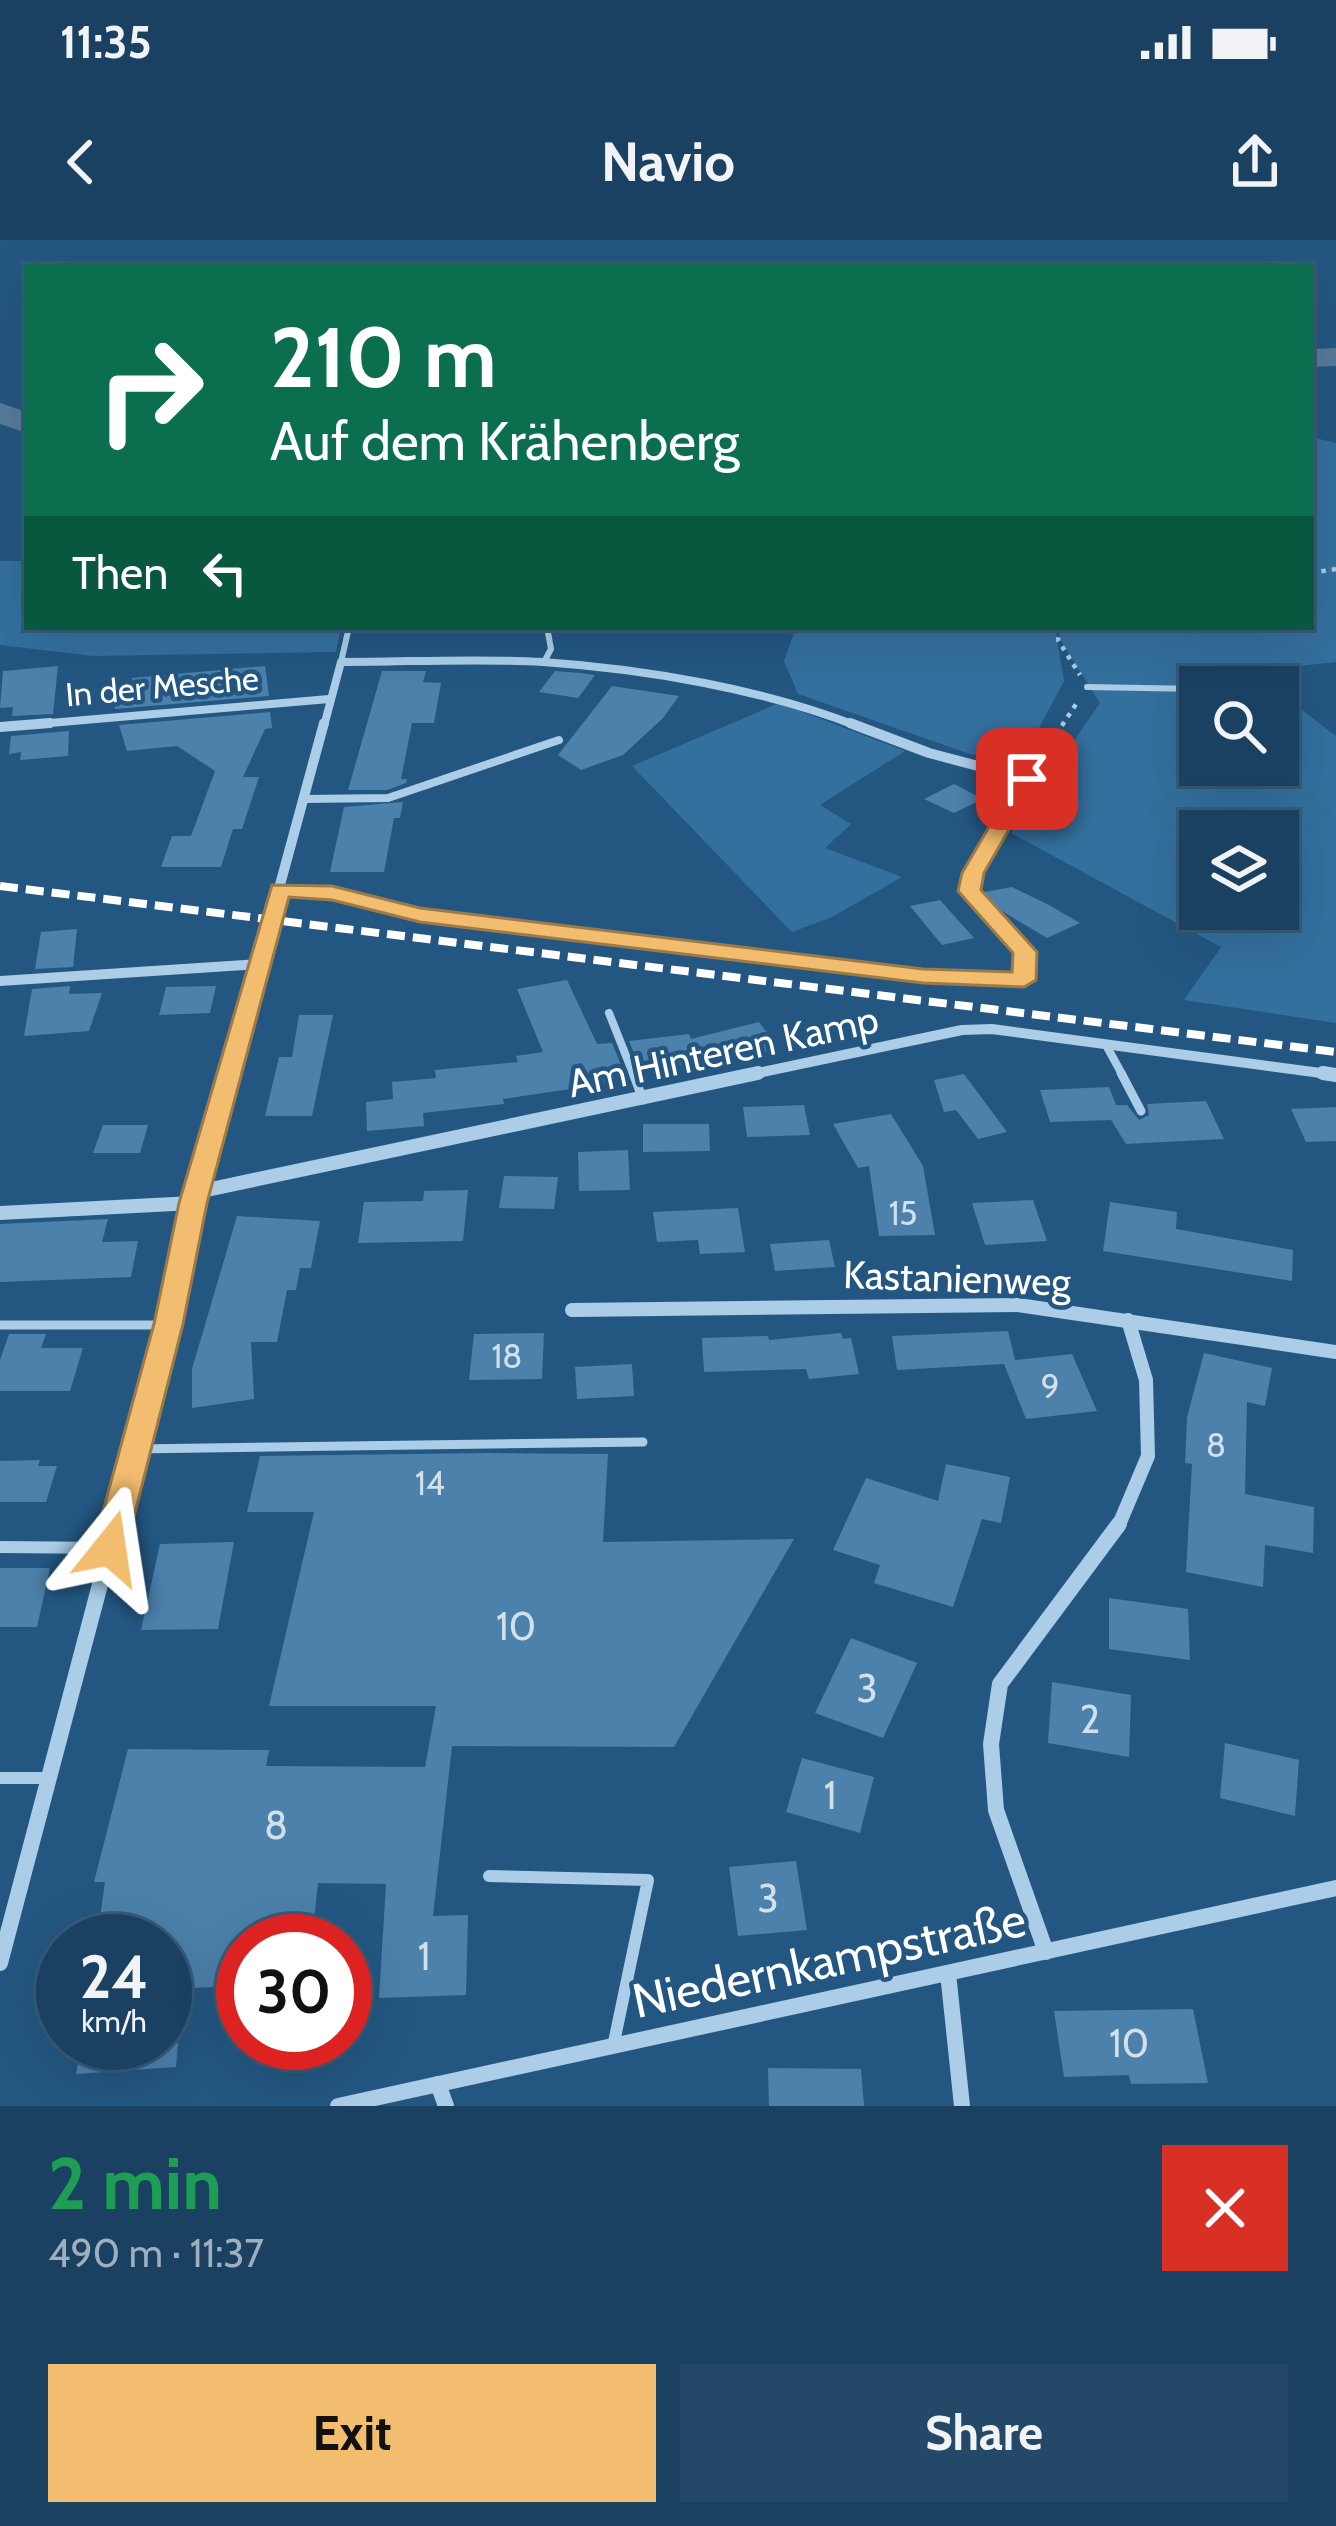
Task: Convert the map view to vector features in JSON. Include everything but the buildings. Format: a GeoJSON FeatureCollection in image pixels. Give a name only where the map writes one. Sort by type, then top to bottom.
{"type":"FeatureCollection","features":[{"type":"Feature","properties":{"kind":"street"},"geometry":{"type":"LineString","coordinates":[[0,1963],[169,1324],[195,1198],[341,662],[544,662],[768,694],[929,753],[1027,779],[973,873],[970,891],[1025,952],[1024,980],[969,981],[420,915],[332,893],[280,890]]}},
{"type":"Feature","properties":{"kind":"street","name":"In der Mesche"},"geometry":{"type":"LineString","coordinates":[[0,727],[329,699]]}},
{"type":"Feature","properties":{"kind":"street"},"geometry":{"type":"LineString","coordinates":[[0,981],[261,964]]}},
{"type":"Feature","properties":{"kind":"street","name":"Am Hinteren Kamp"},"geometry":{"type":"LineString","coordinates":[[0,1213],[195,1198],[962,1030],[992,1029],[1336,1075]]}},
{"type":"Feature","properties":{"kind":"street","name":"Kastanienweg"},"geometry":{"type":"LineString","coordinates":[[572,1310],[1018,1305],[1336,1352]]}},
{"type":"Feature","properties":{"kind":"street"},"geometry":{"type":"LineString","coordinates":[[1046,1952],[996,1810],[991,1744],[1000,1684],[1117,1529],[1148,1456],[1146,1380],[1128,1320]]}},
{"type":"Feature","properties":{"kind":"street","name":"Niedernkampstraße"},"geometry":{"type":"LineString","coordinates":[[338,2106],[1336,1888]]}},
{"type":"Feature","properties":{"kind":"street"},"geometry":{"type":"LineString","coordinates":[[948,1972],[962,2106]]}},
{"type":"Feature","properties":{"kind":"street"},"geometry":{"type":"LineString","coordinates":[[438,2084],[446,2106]]}},
{"type":"Feature","properties":{"kind":"lane"},"geometry":{"type":"LineString","coordinates":[[341,662],[349,630]]}},
{"type":"Feature","properties":{"kind":"lane"},"geometry":{"type":"LineString","coordinates":[[544,662],[551,649],[548,630]]}},
{"type":"Feature","properties":{"kind":"lane"},"geometry":{"type":"LineString","coordinates":[[1087,687],[1179,689]]}},
{"type":"Feature","properties":{"kind":"lane"},"geometry":{"type":"LineString","coordinates":[[304,799],[388,798],[559,740]]}},
{"type":"Feature","properties":{"kind":"lane"},"geometry":{"type":"LineString","coordinates":[[609,1013],[643,1100]]}},
{"type":"Feature","properties":{"kind":"lane"},"geometry":{"type":"LineString","coordinates":[[1106,1045],[1141,1111]]}},
{"type":"Feature","properties":{"kind":"lane"},"geometry":{"type":"LineString","coordinates":[[0,1325],[169,1324]]}},
{"type":"Feature","properties":{"kind":"lane"},"geometry":{"type":"LineString","coordinates":[[136,1449],[643,1442]]}},
{"type":"Feature","properties":{"kind":"lane"},"geometry":{"type":"LineString","coordinates":[[0,1547],[110,1548]]}},
{"type":"Feature","properties":{"kind":"lane"},"geometry":{"type":"LineString","coordinates":[[0,1778],[49,1778]]}},
{"type":"Feature","properties":{"kind":"lane"},"geometry":{"type":"LineString","coordinates":[[489,1876],[649,1880],[613,2047]]}},
{"type":"Feature","properties":{"kind":"path"},"geometry":{"type":"LineString","coordinates":[[1027,779],[1087,687],[1058,640],[1060,630]]}},
{"type":"Feature","properties":{"kind":"shaded area"},"geometry":{"type":"Polygon","coordinates":[[[1314,438],[1336,443],[1336,662],[1179,666],[1179,786],[1299,786],[1299,708],[1336,736],[1336,1023],[1184,1000],[1221,947],[1190,930],[1299,930],[1299,810],[1179,810],[1179,924],[1011,833],[1100,703],[1059,630],[1314,630],[1314,438]]]}},
{"type":"Feature","properties":{"kind":"shaded area"},"geometry":{"type":"Polygon","coordinates":[[[0,561],[24,561],[24,630],[340,630],[336,652],[93,656],[0,645],[0,561]]]}},
{"type":"Feature","properties":{"kind":"shaded area"},"geometry":{"type":"Polygon","coordinates":[[[795,630],[1056,630],[1064,681],[1024,756],[1011,762],[970,754],[798,694],[784,661],[795,630]]]}},
{"type":"Feature","properties":{"kind":"shaded area"},"geometry":{"type":"Polygon","coordinates":[[[779,703],[905,751],[820,805],[851,824],[825,848],[902,877],[832,917],[792,932],[632,766],[779,703]]]}},
{"type":"Feature","properties":{"kind":"waterway"},"geometry":{"type":"LineString","coordinates":[[1314,358],[1336,357]]}},
{"type":"Feature","properties":{"kind":"waterway"},"geometry":{"type":"LineString","coordinates":[[0,413],[24,422]]}},
{"type":"Feature","properties":{"kind":"railway"},"geometry":{"type":"LineString","coordinates":[[0,886],[1336,1052]]}},
{"type":"Feature","properties":{"kind":"route"},"geometry":{"type":"LineString","coordinates":[[110,1548],[169,1324],[193,1203],[280,890],[332,893],[420,915],[923,976],[1024,980],[1025,952],[970,891],[973,873],[1027,779]]}}]}
